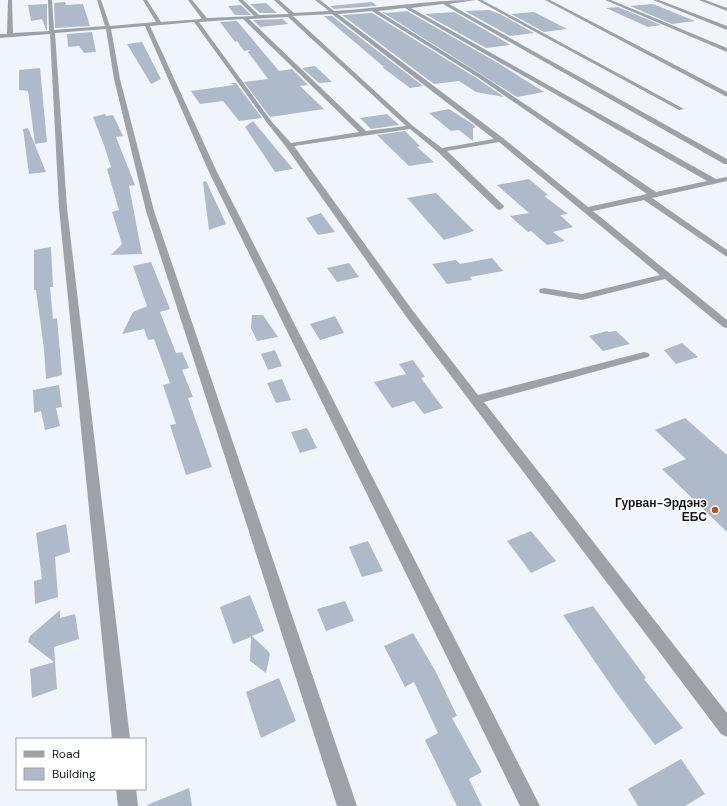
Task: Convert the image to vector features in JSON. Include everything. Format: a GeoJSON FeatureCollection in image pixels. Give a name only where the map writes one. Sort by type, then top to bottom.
{"type":"FeatureCollection","features":[{"type":"Feature","properties":{"kind":"street"},"geometry":{"type":"LineString","coordinates":[[10,0],[10,36]]}},
{"type":"Feature","properties":{"kind":"street"},"geometry":{"type":"LineString","coordinates":[[50,0],[63,208],[121,738]]}},
{"type":"Feature","properties":{"kind":"street"},"geometry":{"type":"LineString","coordinates":[[99,0],[108,27],[117,79],[150,212],[347,806]]}},
{"type":"Feature","properties":{"kind":"street"},"geometry":{"type":"LineString","coordinates":[[145,0],[153,24],[213,172],[530,806]]}},
{"type":"Feature","properties":{"kind":"street"},"geometry":{"type":"LineString","coordinates":[[190,0],[201,20],[270,123],[289,145],[409,313],[727,728]]}},
{"type":"Feature","properties":{"kind":"street"},"geometry":{"type":"LineString","coordinates":[[240,0],[258,17]]}},
{"type":"Feature","properties":{"kind":"street"},"geometry":{"type":"LineString","coordinates":[[276,0],[411,127],[441,150],[500,207]]}},
{"type":"Feature","properties":{"kind":"street"},"geometry":{"type":"LineString","coordinates":[[317,0],[500,140],[727,325]]}},
{"type":"Feature","properties":{"kind":"street"},"geometry":{"type":"LineString","coordinates":[[395,0],[713,181]]}},
{"type":"Feature","properties":{"kind":"street"},"geometry":{"type":"LineString","coordinates":[[0,36],[244,17],[373,10],[440,2],[474,0]]}},
{"type":"Feature","properties":{"kind":"street"},"geometry":{"type":"LineString","coordinates":[[479,0],[681,109]]}},
{"type":"Feature","properties":{"kind":"street"},"geometry":{"type":"LineString","coordinates":[[547,0],[727,95]]}},
{"type":"Feature","properties":{"kind":"street"},"geometry":{"type":"LineString","coordinates":[[607,0],[727,50]]}},
{"type":"Feature","properties":{"kind":"street"},"geometry":{"type":"LineString","coordinates":[[655,0],[727,28]]}},
{"type":"Feature","properties":{"kind":"street"},"geometry":{"type":"LineString","coordinates":[[701,0],[727,10]]}},
{"type":"Feature","properties":{"kind":"street"},"geometry":{"type":"LineString","coordinates":[[440,2],[727,162]]}},
{"type":"Feature","properties":{"kind":"street"},"geometry":{"type":"LineString","coordinates":[[373,10],[481,77],[654,195]]}},
{"type":"Feature","properties":{"kind":"street"},"geometry":{"type":"LineString","coordinates":[[244,17],[365,134]]}},
{"type":"Feature","properties":{"kind":"street"},"geometry":{"type":"LineString","coordinates":[[289,145],[411,127]]}},
{"type":"Feature","properties":{"kind":"street"},"geometry":{"type":"LineString","coordinates":[[441,150],[500,140]]}},
{"type":"Feature","properties":{"kind":"street"},"geometry":{"type":"LineString","coordinates":[[587,210],[727,179]]}},
{"type":"Feature","properties":{"kind":"street"},"geometry":{"type":"LineString","coordinates":[[645,197],[727,254]]}},
{"type":"Feature","properties":{"kind":"street"},"geometry":{"type":"LineString","coordinates":[[544,291],[582,297],[667,276]]}},
{"type":"Feature","properties":{"kind":"street"},"geometry":{"type":"LineString","coordinates":[[475,400],[644,356]]}},
{"type":"Feature","properties":{"kind":"street"},"geometry":{"type":"LineString","coordinates":[[126,790],[128,806]]}},
{"type":"Feature","properties":{"kind":"building"},"geometry":{"type":"Polygon","coordinates":[[[65,2],[66,5],[83,4],[90,26],[55,28],[54,3],[65,2]]]}},
{"type":"Feature","properties":{"kind":"building"},"geometry":{"type":"Polygon","coordinates":[[[372,2],[377,6],[334,9],[330,6],[372,2]]]}},
{"type":"Feature","properties":{"kind":"building"},"geometry":{"type":"Polygon","coordinates":[[[266,3],[277,13],[260,13],[250,4],[266,3]]]}},
{"type":"Feature","properties":{"kind":"building"},"geometry":{"type":"Polygon","coordinates":[[[47,4],[46,30],[42,19],[31,21],[28,5],[47,4]]]}},
{"type":"Feature","properties":{"kind":"building"},"geometry":{"type":"Polygon","coordinates":[[[652,4],[695,21],[672,24],[630,6],[652,4]]]}},
{"type":"Feature","properties":{"kind":"building"},"geometry":{"type":"Polygon","coordinates":[[[241,5],[251,15],[235,15],[228,6],[241,5]]]}},
{"type":"Feature","properties":{"kind":"building"},"geometry":{"type":"Polygon","coordinates":[[[618,7],[661,25],[648,27],[606,8],[618,7]]]}},
{"type":"Feature","properties":{"kind":"building"},"geometry":{"type":"Polygon","coordinates":[[[489,10],[500,14],[534,33],[510,36],[465,11],[489,10]]]}},
{"type":"Feature","properties":{"kind":"building"},"geometry":{"type":"Polygon","coordinates":[[[407,11],[498,63],[544,92],[517,97],[382,12],[407,11]]]}},
{"type":"Feature","properties":{"kind":"building"},"geometry":{"type":"Polygon","coordinates":[[[454,12],[510,45],[486,48],[425,14],[454,12]]]}},
{"type":"Feature","properties":{"kind":"building"},"geometry":{"type":"Polygon","coordinates":[[[534,12],[567,29],[544,32],[511,14],[534,12]]]}},
{"type":"Feature","properties":{"kind":"building"},"geometry":{"type":"Polygon","coordinates":[[[372,13],[478,79],[504,97],[476,92],[459,81],[434,84],[342,15],[372,13]]]}},
{"type":"Feature","properties":{"kind":"building"},"geometry":{"type":"Polygon","coordinates":[[[324,16],[332,16],[423,86],[410,88],[382,67],[384,67],[324,16]]]}},
{"type":"Feature","properties":{"kind":"building"},"geometry":{"type":"Polygon","coordinates":[[[283,19],[288,24],[260,27],[253,20],[283,19]]]}},
{"type":"Feature","properties":{"kind":"building"},"geometry":{"type":"Polygon","coordinates":[[[237,21],[279,71],[292,69],[308,85],[300,86],[324,109],[270,117],[244,82],[268,79],[248,52],[250,50],[244,51],[220,22],[237,21]]]}},
{"type":"Feature","properties":{"kind":"building"},"geometry":{"type":"Polygon","coordinates":[[[92,32],[96,52],[84,53],[79,46],[68,47],[67,34],[92,32]]]}},
{"type":"Feature","properties":{"kind":"building"},"geometry":{"type":"Polygon","coordinates":[[[142,42],[161,79],[151,84],[127,44],[142,42]]]}},
{"type":"Feature","properties":{"kind":"building"},"geometry":{"type":"Polygon","coordinates":[[[315,66],[332,82],[319,83],[302,68],[315,66]]]}},
{"type":"Feature","properties":{"kind":"building"},"geometry":{"type":"Polygon","coordinates":[[[40,68],[47,142],[35,144],[28,91],[19,90],[19,70],[40,68]]]}},
{"type":"Feature","properties":{"kind":"building"},"geometry":{"type":"Polygon","coordinates":[[[230,83],[236,83],[262,118],[239,121],[223,101],[200,104],[191,91],[234,85],[230,83]]]}},
{"type":"Feature","properties":{"kind":"building"},"geometry":{"type":"Polygon","coordinates":[[[449,109],[474,125],[473,141],[459,130],[451,131],[429,113],[449,109]]]}},
{"type":"Feature","properties":{"kind":"building"},"geometry":{"type":"Polygon","coordinates":[[[105,114],[106,116],[113,115],[123,136],[116,137],[135,185],[129,186],[142,254],[111,255],[122,244],[112,212],[119,210],[107,169],[111,167],[93,117],[105,114]]]}},
{"type":"Feature","properties":{"kind":"building"},"geometry":{"type":"Polygon","coordinates":[[[387,114],[399,125],[371,129],[360,118],[387,114]]]}},
{"type":"Feature","properties":{"kind":"building"},"geometry":{"type":"Polygon","coordinates":[[[253,121],[293,169],[275,172],[245,127],[253,121]]]}},
{"type":"Feature","properties":{"kind":"building"},"geometry":{"type":"Polygon","coordinates":[[[28,128],[46,172],[29,174],[23,129],[28,128]]]}},
{"type":"Feature","properties":{"kind":"building"},"geometry":{"type":"Polygon","coordinates":[[[405,131],[420,146],[417,147],[434,162],[409,166],[377,135],[405,131]]]}},
{"type":"Feature","properties":{"kind":"building"},"geometry":{"type":"Polygon","coordinates":[[[529,179],[548,195],[544,196],[568,214],[560,215],[573,227],[553,232],[565,241],[547,245],[531,231],[528,232],[510,216],[529,213],[497,185],[529,179]]]}},
{"type":"Feature","properties":{"kind":"building"},"geometry":{"type":"Polygon","coordinates":[[[206,181],[226,224],[209,230],[203,182],[206,181]]]}},
{"type":"Feature","properties":{"kind":"building"},"geometry":{"type":"Polygon","coordinates":[[[436,193],[474,231],[444,240],[407,198],[436,193]]]}},
{"type":"Feature","properties":{"kind":"building"},"geometry":{"type":"Polygon","coordinates":[[[321,213],[335,232],[318,235],[306,218],[321,213]]]}},
{"type":"Feature","properties":{"kind":"building"},"geometry":{"type":"Polygon","coordinates":[[[51,247],[53,287],[50,287],[53,319],[57,318],[62,375],[46,379],[44,349],[36,290],[34,290],[34,250],[51,247]]]}},
{"type":"Feature","properties":{"kind":"building"},"geometry":{"type":"Polygon","coordinates":[[[492,258],[503,271],[470,277],[472,280],[447,284],[432,264],[456,260],[460,264],[492,258]]]}},
{"type":"Feature","properties":{"kind":"building"},"geometry":{"type":"Polygon","coordinates":[[[151,262],[170,309],[160,312],[176,353],[182,352],[189,368],[182,370],[193,397],[188,398],[212,467],[186,475],[170,425],[176,424],[163,385],[170,383],[154,339],[148,340],[144,329],[122,334],[133,312],[147,306],[133,266],[151,262]]]}},
{"type":"Feature","properties":{"kind":"building"},"geometry":{"type":"Polygon","coordinates":[[[349,263],[359,277],[337,282],[327,268],[349,263]]]}},
{"type":"Feature","properties":{"kind":"building"},"geometry":{"type":"Polygon","coordinates":[[[252,315],[263,315],[278,337],[257,341],[251,328],[252,315]]]}},
{"type":"Feature","properties":{"kind":"building"},"geometry":{"type":"Polygon","coordinates":[[[335,316],[344,333],[320,340],[310,324],[335,316]]]}},
{"type":"Feature","properties":{"kind":"building"},"geometry":{"type":"Polygon","coordinates":[[[607,331],[616,331],[630,344],[603,351],[589,336],[607,331]]]}},
{"type":"Feature","properties":{"kind":"building"},"geometry":{"type":"Polygon","coordinates":[[[682,343],[698,357],[676,364],[664,350],[682,343]]]}},
{"type":"Feature","properties":{"kind":"building"},"geometry":{"type":"Polygon","coordinates":[[[275,350],[282,366],[268,370],[261,354],[275,350]]]}},
{"type":"Feature","properties":{"kind":"building"},"geometry":{"type":"Polygon","coordinates":[[[413,360],[425,377],[421,378],[443,408],[424,414],[414,401],[392,408],[374,382],[406,374],[399,364],[413,360]]]}},
{"type":"Feature","properties":{"kind":"building"},"geometry":{"type":"Polygon","coordinates":[[[282,379],[291,400],[276,403],[267,383],[282,379]]]}},
{"type":"Feature","properties":{"kind":"building"},"geometry":{"type":"Polygon","coordinates":[[[59,385],[62,407],[56,408],[60,426],[45,430],[41,411],[34,413],[33,390],[59,385]]]}},
{"type":"Feature","properties":{"kind":"building"},"geometry":{"type":"Polygon","coordinates":[[[685,418],[727,455],[727,532],[662,469],[686,459],[655,430],[685,418]]]}},
{"type":"Feature","properties":{"kind":"building"},"geometry":{"type":"Polygon","coordinates":[[[307,428],[317,448],[300,453],[291,432],[307,428]]]}},
{"type":"Feature","properties":{"kind":"building"},"geometry":{"type":"Polygon","coordinates":[[[66,524],[70,552],[55,557],[58,597],[35,604],[34,581],[42,579],[36,533],[66,524]]]}},
{"type":"Feature","properties":{"kind":"building"},"geometry":{"type":"Polygon","coordinates":[[[531,531],[556,561],[531,573],[507,541],[531,531]]]}},
{"type":"Feature","properties":{"kind":"building"},"geometry":{"type":"Polygon","coordinates":[[[368,541],[383,571],[362,577],[349,547],[368,541]]]}},
{"type":"Feature","properties":{"kind":"building"},"geometry":{"type":"Polygon","coordinates":[[[250,595],[264,631],[252,636],[270,654],[266,673],[250,661],[251,637],[233,644],[220,607],[250,595]]]}},
{"type":"Feature","properties":{"kind":"building"},"geometry":{"type":"Polygon","coordinates":[[[345,601],[354,621],[326,631],[317,609],[345,601]]]}},
{"type":"Feature","properties":{"kind":"building"},"geometry":{"type":"Polygon","coordinates":[[[593,606],[646,678],[644,679],[683,728],[655,745],[615,691],[563,615],[593,606]]]}},
{"type":"Feature","properties":{"kind":"building"},"geometry":{"type":"Polygon","coordinates":[[[60,610],[60,618],[75,614],[79,639],[54,647],[57,689],[32,698],[30,669],[54,662],[28,642],[30,636],[60,610]]]}},
{"type":"Feature","properties":{"kind":"building"},"geometry":{"type":"Polygon","coordinates":[[[413,633],[436,672],[457,716],[452,718],[482,772],[469,779],[482,806],[457,806],[425,740],[438,733],[414,682],[405,687],[384,646],[413,633]]]}},
{"type":"Feature","properties":{"kind":"building"},"geometry":{"type":"Polygon","coordinates":[[[279,678],[296,721],[261,738],[246,692],[279,678]]]}},
{"type":"Feature","properties":{"kind":"building"},"geometry":{"type":"Polygon","coordinates":[[[681,759],[705,794],[685,806],[638,806],[628,789],[681,759]]]}},
{"type":"Feature","properties":{"kind":"building"},"geometry":{"type":"Polygon","coordinates":[[[189,788],[192,806],[147,806],[147,805],[189,788]]]}},
{"type":"Feature","properties":{"kind":"place","name":"Гурван-Эрдэнэ ЕБС"},"geometry":{"type":"Point","coordinates":[715,510]}}]}
